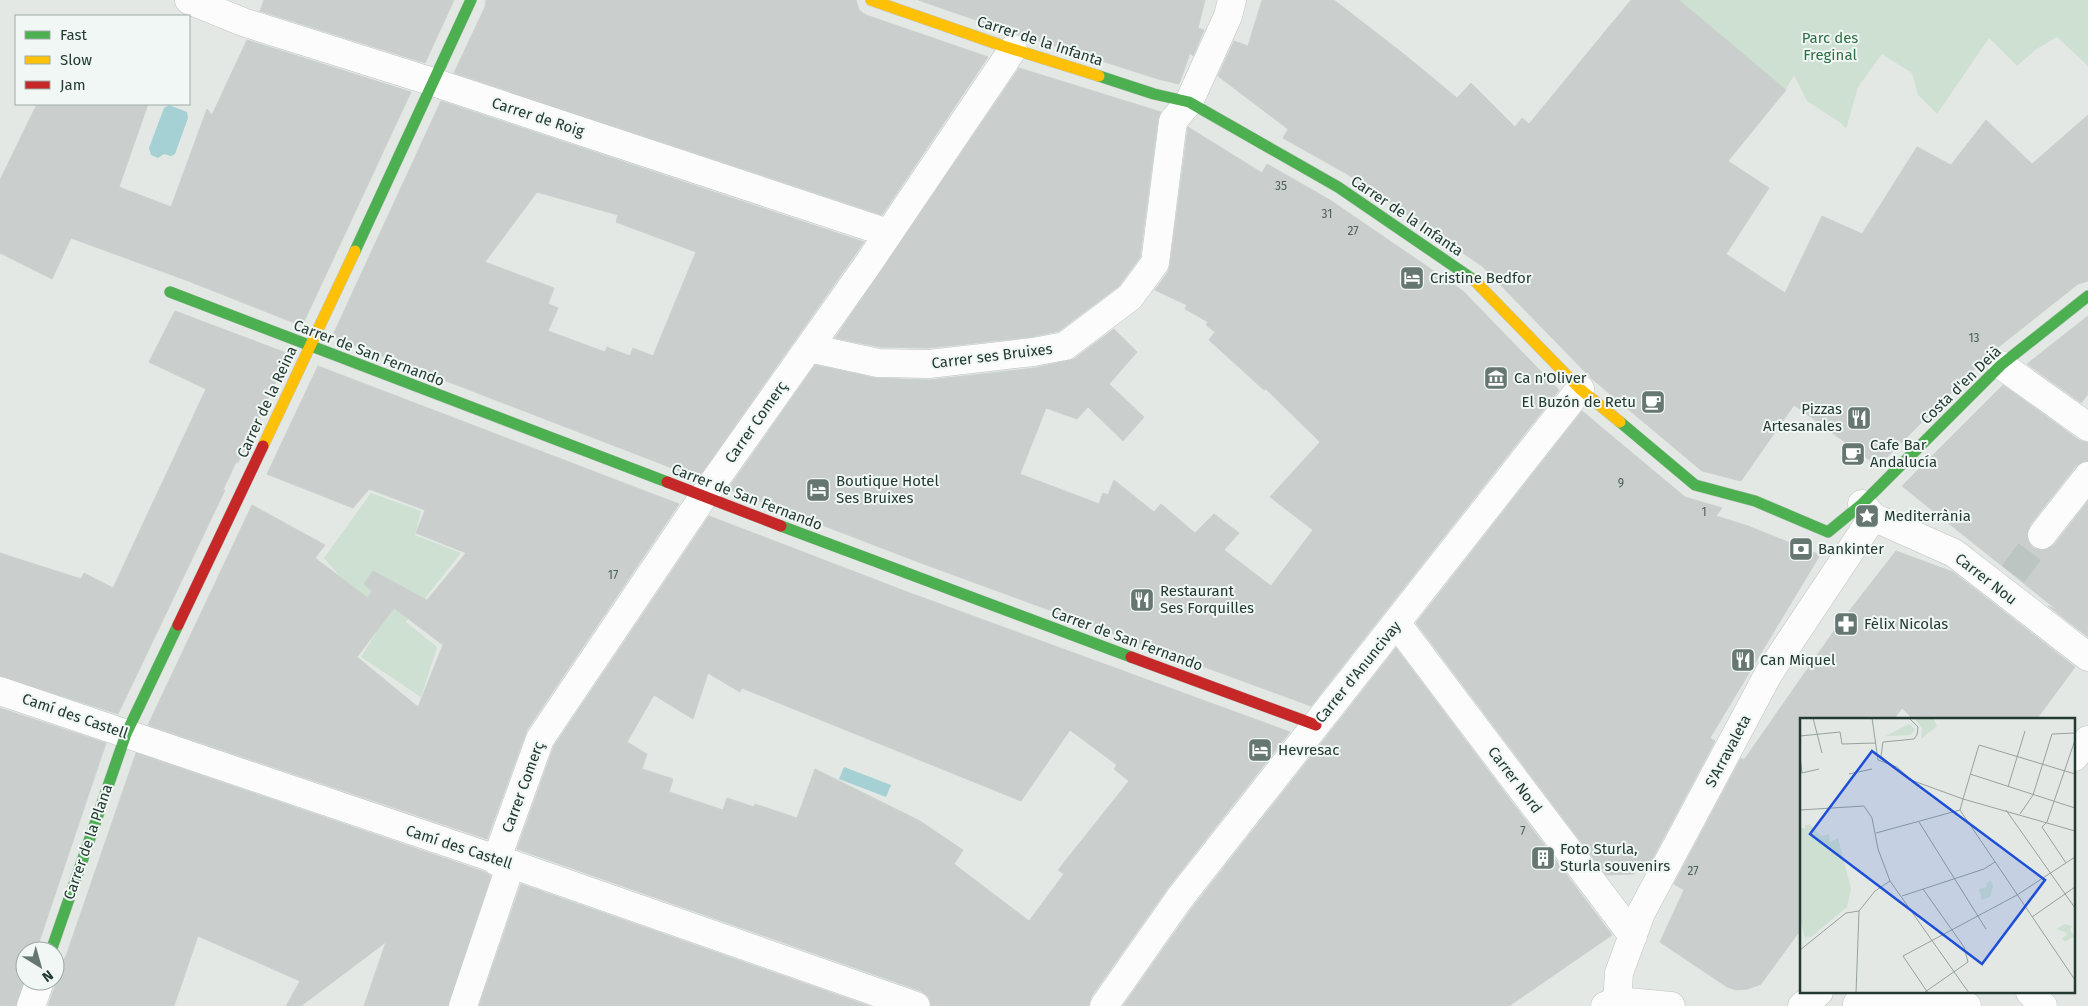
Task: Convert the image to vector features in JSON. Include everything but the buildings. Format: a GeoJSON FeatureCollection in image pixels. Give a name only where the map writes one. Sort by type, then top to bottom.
{"type":"FeatureCollection","features":[{"type":"Feature","properties":{"kind":"street","name":"Carrer de Roig"},"geometry":{"type":"LineString","coordinates":[[189,0],[243,22],[433,82],[888,233]]}},
{"type":"Feature","properties":{"kind":"street","name":"Carrer de la Reina"},"geometry":{"type":"LineString","coordinates":[[126,734],[310,347],[471,0]]}},
{"type":"Feature","properties":{"kind":"street","name":"Carrer de la Infanta"},"geometry":{"type":"LineString","coordinates":[[870,0],[1013,49],[1154,94],[1189,102],[1338,187],[1473,279],[1580,389],[1695,485],[1755,501],[1828,532],[1868,511]]}},
{"type":"Feature","properties":{"kind":"street","name":"Carrer ses Bruixes"},"geometry":{"type":"LineString","coordinates":[[809,348],[878,363],[929,364],[1033,352],[1065,346],[1130,296],[1155,263],[1173,121],[1189,102],[1228,16],[1232,0]]}},
{"type":"Feature","properties":{"kind":"street","name":"Carrer Comerç"},"geometry":{"type":"LineString","coordinates":[[463,1006],[540,739],[703,496],[809,348],[1013,49]]}},
{"type":"Feature","properties":{"kind":"street","name":"Carrer de San Fernando"},"geometry":{"type":"LineString","coordinates":[[170,292],[916,578],[1316,725]]}},
{"type":"Feature","properties":{"kind":"street","name":"Costa d'en Deià"},"geometry":{"type":"LineString","coordinates":[[1868,511],[2001,365],[2088,296]]}},
{"type":"Feature","properties":{"kind":"street"},"geometry":{"type":"LineString","coordinates":[[2001,365],[2088,428]]}},
{"type":"Feature","properties":{"kind":"street","name":"Carrer d'Anuncivay"},"geometry":{"type":"LineString","coordinates":[[1104,1006],[1180,899],[1580,389]]}},
{"type":"Feature","properties":{"kind":"street"},"geometry":{"type":"LineString","coordinates":[[2042,536],[2088,476]]}},
{"type":"Feature","properties":{"kind":"street","name":"Carrer Nou"},"geometry":{"type":"LineString","coordinates":[[1868,511],[1954,553],[2006,582],[2088,657]]}},
{"type":"Feature","properties":{"kind":"street","name":"S'Arravaleta"},"geometry":{"type":"LineString","coordinates":[[1614,1004],[1619,973],[1641,913],[1769,673],[1868,511]]}},
{"type":"Feature","properties":{"kind":"street","name":"Carrer Nord"},"geometry":{"type":"LineString","coordinates":[[1396,624],[1633,936]]}},
{"type":"Feature","properties":{"kind":"street","name":"Camí des Castell"},"geometry":{"type":"LineString","coordinates":[[0,691],[504,862],[916,1006]]}},
{"type":"Feature","properties":{"kind":"street","name":"Carrer de la Plana"},"geometry":{"type":"LineString","coordinates":[[54,941],[126,734]]}},
{"type":"Feature","properties":{"kind":"street"},"geometry":{"type":"LineString","coordinates":[[2076,755],[2088,740]]}},
{"type":"Feature","properties":{"kind":"street"},"geometry":{"type":"LineString","coordinates":[[31,1006],[36,991]]}},
{"type":"Feature","properties":{"kind":"street"},"geometry":{"type":"LineString","coordinates":[[1802,1006],[1817,994]]}},
{"type":"Feature","properties":{"kind":"street"},"geometry":{"type":"LineString","coordinates":[[1853,1005],[1880,994]]}},
{"type":"Feature","properties":{"kind":"street"},"geometry":{"type":"LineString","coordinates":[[2032,994],[2043,1006]]}},
{"type":"Feature","properties":{"kind":"street"},"geometry":{"type":"LineString","coordinates":[[2050,994],[2056,1006]]}},
{"type":"Feature","properties":{"kind":"street"},"geometry":{"type":"LineString","coordinates":[[1853,1005],[1959,1002],[1967,1006]]}},
{"type":"Feature","properties":{"kind":"street"},"geometry":{"type":"LineString","coordinates":[[1614,1004],[1671,1006]]}},
{"type":"Feature","properties":{"kind":"green space","name":"Parc des Freginal"},"geometry":{"type":"Polygon","coordinates":[[[1679,0],[2088,0],[2088,66],[2057,37],[2035,50],[2017,66],[1989,38],[1937,114],[1918,95],[1912,73],[1882,54],[1858,87],[1846,129],[1841,123],[1807,101],[1794,75],[1785,91],[1679,0]]]}},
{"type":"Feature","properties":{"kind":"green space"},"geometry":{"type":"Polygon","coordinates":[[[371,493],[421,511],[415,535],[461,553],[406,622],[437,647],[421,697],[361,657],[376,633],[357,614],[352,590],[324,558],[371,493]]]}},
{"type":"Feature","properties":{"kind":"water"},"geometry":{"type":"Polygon","coordinates":[[[169,105],[187,112],[188,118],[175,154],[171,156],[164,154],[158,158],[151,155],[149,148],[164,108],[169,105]]]}},
{"type":"Feature","properties":{"kind":"water"},"geometry":{"type":"Polygon","coordinates":[[[844,767],[891,785],[886,797],[839,779],[844,767]]]}},
{"type":"Feature","properties":{"kind":"tunnel"},"geometry":{"type":"LineString","coordinates":[[2013,574],[2042,535]]}},
{"type":"Feature","properties":{"kind":"traffic: fast"},"geometry":{"type":"LineString","coordinates":[[355,251],[471,0]]}},
{"type":"Feature","properties":{"kind":"traffic: fast"},"geometry":{"type":"LineString","coordinates":[[1099,76],[1154,94],[1189,102],[1338,187],[1474,280]]}},
{"type":"Feature","properties":{"kind":"traffic: fast"},"geometry":{"type":"LineString","coordinates":[[170,292],[667,482]]}},
{"type":"Feature","properties":{"kind":"traffic: fast"},"geometry":{"type":"LineString","coordinates":[[1620,422],[1695,485],[1755,501],[1828,532],[1862,504],[2001,365],[2088,296]]}},
{"type":"Feature","properties":{"kind":"traffic: fast"},"geometry":{"type":"LineString","coordinates":[[781,526],[1131,657]]}},
{"type":"Feature","properties":{"kind":"traffic: fast"},"geometry":{"type":"LineString","coordinates":[[54,941],[126,734],[178,625]]}},
{"type":"Feature","properties":{"kind":"traffic: slow"},"geometry":{"type":"LineString","coordinates":[[871,0],[1003,46],[1099,76]]}},
{"type":"Feature","properties":{"kind":"traffic: slow"},"geometry":{"type":"LineString","coordinates":[[263,446],[355,251]]}},
{"type":"Feature","properties":{"kind":"traffic: slow"},"geometry":{"type":"LineString","coordinates":[[1474,280],[1580,389],[1620,422]]}},
{"type":"Feature","properties":{"kind":"traffic: jam"},"geometry":{"type":"LineString","coordinates":[[178,625],[263,446]]}},
{"type":"Feature","properties":{"kind":"traffic: jam"},"geometry":{"type":"LineString","coordinates":[[667,482],[781,526]]}},
{"type":"Feature","properties":{"kind":"traffic: jam"},"geometry":{"type":"LineString","coordinates":[[1131,657],[1316,725]]}},
{"type":"Feature","properties":{"kind":"place","name":"Cristine Bedfor"},"geometry":{"type":"Point","coordinates":[1412,278]}},
{"type":"Feature","properties":{"kind":"place","name":"Ca n'Oliver"},"geometry":{"type":"Point","coordinates":[1496,378]}},
{"type":"Feature","properties":{"kind":"place","name":"El Buzón de Retu"},"geometry":{"type":"Point","coordinates":[1653,402]}},
{"type":"Feature","properties":{"kind":"place","name":"Pizzas Artesanales"},"geometry":{"type":"Point","coordinates":[1859,418]}},
{"type":"Feature","properties":{"kind":"place","name":"Cafe Bar Andalucía"},"geometry":{"type":"Point","coordinates":[1853,454]}},
{"type":"Feature","properties":{"kind":"place","name":"Boutique Hotel Ses Bruixes"},"geometry":{"type":"Point","coordinates":[818,490]}},
{"type":"Feature","properties":{"kind":"place","name":"Mediterrània"},"geometry":{"type":"Point","coordinates":[1867,516]}},
{"type":"Feature","properties":{"kind":"place","name":"Bankinter"},"geometry":{"type":"Point","coordinates":[1801,549]}},
{"type":"Feature","properties":{"kind":"place","name":"Restaurant Ses Forquilles"},"geometry":{"type":"Point","coordinates":[1142,600]}},
{"type":"Feature","properties":{"kind":"place","name":"Fèlix Nicolas"},"geometry":{"type":"Point","coordinates":[1846,624]}},
{"type":"Feature","properties":{"kind":"place","name":"Can Miquel"},"geometry":{"type":"Point","coordinates":[1743,660]}},
{"type":"Feature","properties":{"kind":"place","name":"Hevresac"},"geometry":{"type":"Point","coordinates":[1260,750]}},
{"type":"Feature","properties":{"kind":"place","name":"Foto Sturla, Sturla souvenirs"},"geometry":{"type":"Point","coordinates":[1543,858]}}]}
